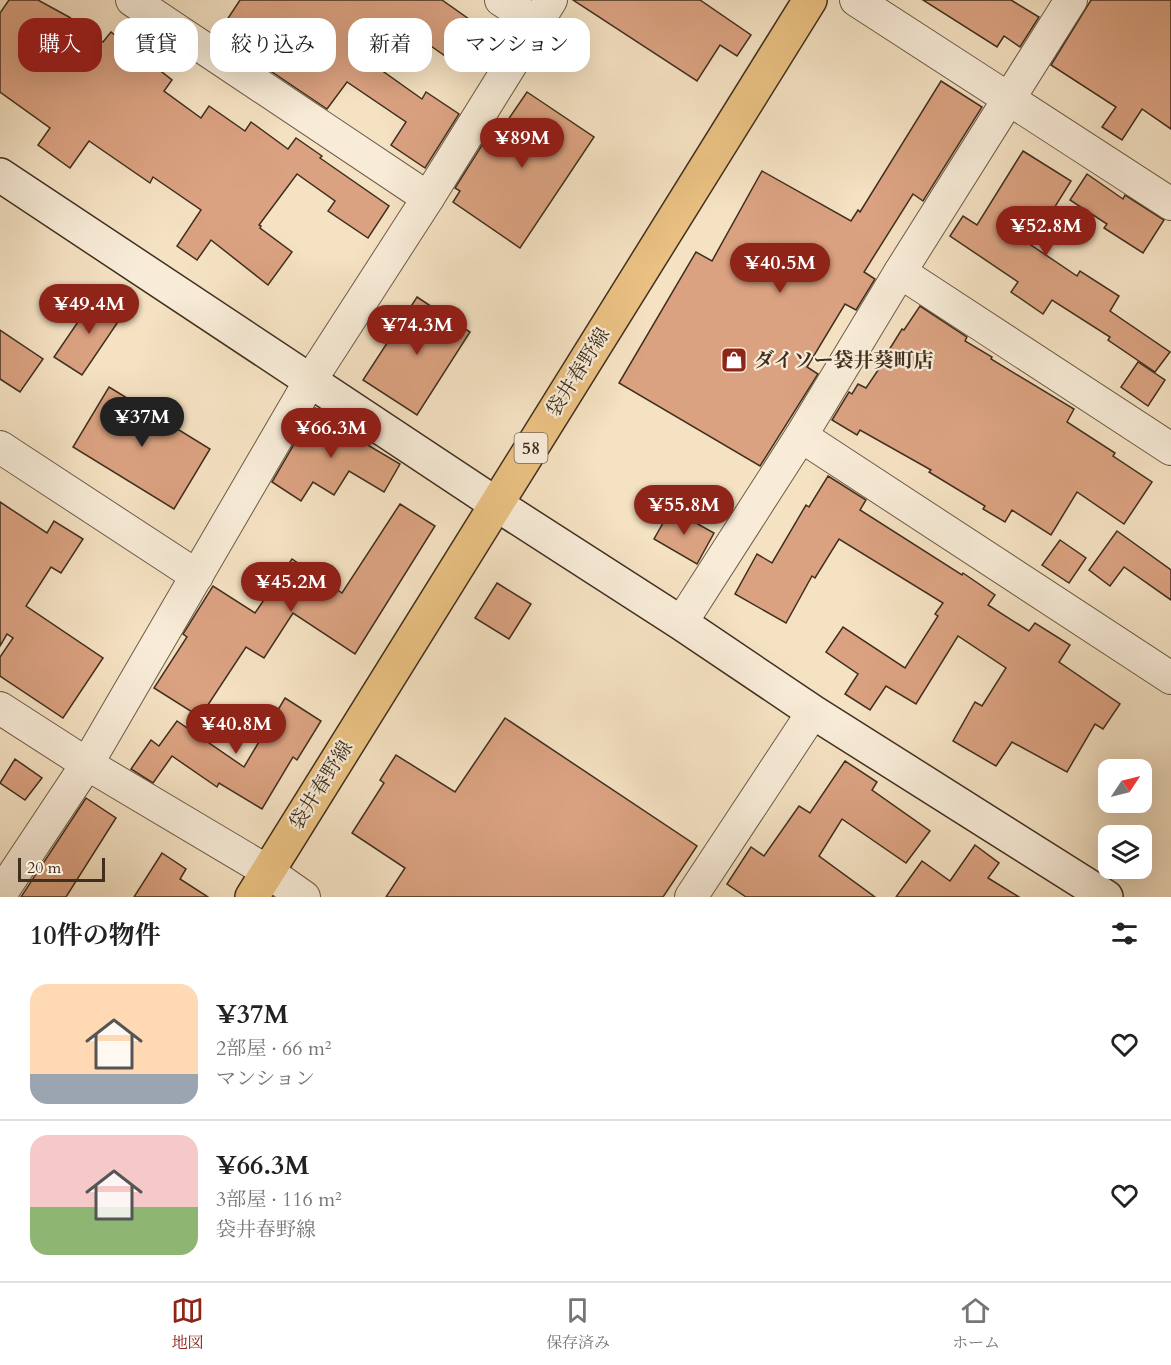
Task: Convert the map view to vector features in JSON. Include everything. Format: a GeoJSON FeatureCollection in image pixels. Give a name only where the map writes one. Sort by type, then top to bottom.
{"type":"FeatureCollection","features":[{"type":"Feature","properties":{"kind":"main road","name":"袋井春野線"},"geometry":{"type":"LineString","coordinates":[[260,884],[810,0]]}},
{"type":"Feature","properties":{"kind":"street"},"geometry":{"type":"LineString","coordinates":[[132,0],[428,198]]}},
{"type":"Feature","properties":{"kind":"street"},"geometry":{"type":"LineString","coordinates":[[0,895],[87,764],[310,381],[428,198],[544,11],[501,0]]}},
{"type":"Feature","properties":{"kind":"street"},"geometry":{"type":"LineString","coordinates":[[856,0],[1007,100],[1171,204]]}},
{"type":"Feature","properties":{"kind":"street"},"geometry":{"type":"LineString","coordinates":[[681,622],[801,436],[900,272],[1071,0]]}},
{"type":"Feature","properties":{"kind":"street"},"geometry":{"type":"LineString","coordinates":[[0,175],[496,504],[681,622],[813,712],[1106,897]]}},
{"type":"Feature","properties":{"kind":"street"},"geometry":{"type":"LineString","coordinates":[[900,272],[1171,449]]}},
{"type":"Feature","properties":{"kind":"street"},"geometry":{"type":"LineString","coordinates":[[801,436],[1171,678]]}},
{"type":"Feature","properties":{"kind":"street"},"geometry":{"type":"LineString","coordinates":[[0,447],[197,576]]}},
{"type":"Feature","properties":{"kind":"street"},"geometry":{"type":"LineString","coordinates":[[0,708],[87,764],[260,884],[304,897]]}},
{"type":"Feature","properties":{"kind":"street"},"geometry":{"type":"LineString","coordinates":[[691,897],[813,712]]}},
{"type":"Feature","properties":{"kind":"building"},"geometry":{"type":"Polygon","coordinates":[[[9,0],[38,0],[70,18],[18,18],[18,72],[102,72],[102,41],[111,32],[114,34],[114,72],[162,72],[172,80],[164,91],[201,118],[209,106],[245,131],[251,122],[288,149],[296,138],[322,156],[320,158],[389,206],[368,238],[328,211],[335,201],[297,174],[259,225],[292,252],[268,285],[211,240],[197,260],[177,246],[201,210],[153,177],[150,183],[89,141],[70,168],[38,145],[50,128],[0,92],[0,13],[9,0]]]}},
{"type":"Feature","properties":{"kind":"building"},"geometry":{"type":"Polygon","coordinates":[[[240,0],[442,0],[467,18],[444,18],[444,55],[432,47],[432,18],[348,18],[348,72],[384,72],[422,99],[426,92],[459,114],[425,168],[391,145],[406,122],[347,82],[327,109],[272,72],[336,72],[336,18],[228,18],[240,0]]]}},
{"type":"Feature","properties":{"kind":"building"},"geometry":{"type":"Polygon","coordinates":[[[573,0],[700,0],[751,35],[737,56],[720,45],[697,81],[573,0]]]}},
{"type":"Feature","properties":{"kind":"building"},"geometry":{"type":"Polygon","coordinates":[[[923,0],[1011,0],[1039,17],[1020,47],[1004,36],[997,47],[923,0]]]}},
{"type":"Feature","properties":{"kind":"building"},"geometry":{"type":"Polygon","coordinates":[[[1091,0],[1171,0],[1171,129],[1142,109],[1122,140],[1102,127],[1116,107],[1051,65],[1091,0]]]}},
{"type":"Feature","properties":{"kind":"building"},"geometry":{"type":"Polygon","coordinates":[[[941,81],[982,107],[923,201],[913,194],[864,272],[875,279],[856,310],[845,304],[807,367],[818,374],[760,466],[619,383],[696,252],[712,261],[762,171],[851,221],[858,210],[860,212],[941,81]]]}},
{"type":"Feature","properties":{"kind":"building"},"geometry":{"type":"Polygon","coordinates":[[[527,92],[594,137],[520,248],[453,202],[460,191],[455,188],[489,134],[495,139],[527,92]]]}},
{"type":"Feature","properties":{"kind":"building"},"geometry":{"type":"Polygon","coordinates":[[[1023,151],[1071,181],[1031,245],[1077,276],[1080,271],[1119,296],[1110,311],[1170,352],[1155,372],[1108,340],[1110,337],[1052,300],[1043,314],[1011,292],[1018,282],[950,236],[963,216],[977,225],[1023,151]]]}},
{"type":"Feature","properties":{"kind":"building"},"geometry":{"type":"Polygon","coordinates":[[[1087,174],[1123,199],[1125,195],[1164,220],[1143,253],[1104,228],[1107,224],[1070,200],[1087,174]]]}},
{"type":"Feature","properties":{"kind":"building"},"geometry":{"type":"Polygon","coordinates":[[[97,294],[124,313],[82,375],[54,357],[97,294]]]}},
{"type":"Feature","properties":{"kind":"building"},"geometry":{"type":"Polygon","coordinates":[[[417,297],[470,332],[417,415],[363,380],[417,297]]]}},
{"type":"Feature","properties":{"kind":"building"},"geometry":{"type":"Polygon","coordinates":[[[920,306],[967,337],[965,341],[992,357],[991,359],[1074,409],[1067,422],[1115,453],[1113,456],[1152,482],[1124,524],[1077,492],[1051,535],[1012,510],[1005,522],[983,509],[985,506],[929,472],[931,470],[860,430],[857,435],[832,420],[849,392],[852,394],[858,384],[866,388],[891,351],[889,350],[902,329],[904,330],[920,306]]]}},
{"type":"Feature","properties":{"kind":"building"},"geometry":{"type":"Polygon","coordinates":[[[0,330],[43,359],[20,392],[0,379],[0,330]]]}},
{"type":"Feature","properties":{"kind":"building"},"geometry":{"type":"Polygon","coordinates":[[[1138,362],[1165,380],[1148,406],[1121,387],[1138,362]]]}},
{"type":"Feature","properties":{"kind":"building"},"geometry":{"type":"Polygon","coordinates":[[[109,387],[210,449],[174,509],[73,447],[109,387]]]}},
{"type":"Feature","properties":{"kind":"building"},"geometry":{"type":"Polygon","coordinates":[[[315,408],[368,442],[366,444],[400,464],[384,492],[349,471],[334,495],[313,482],[301,501],[272,482],[315,408]]]}},
{"type":"Feature","properties":{"kind":"building"},"geometry":{"type":"Polygon","coordinates":[[[828,476],[866,500],[860,510],[995,595],[988,605],[1029,631],[1035,623],[1070,645],[1059,662],[1120,704],[1103,729],[1095,724],[1067,772],[1012,742],[996,766],[953,741],[975,702],[982,706],[1006,668],[958,636],[916,704],[886,686],[870,710],[845,694],[858,674],[826,652],[843,627],[905,668],[938,616],[935,614],[943,603],[839,539],[815,578],[812,576],[786,623],[735,594],[757,554],[772,563],[806,505],[809,507],[828,476]]]}},
{"type":"Feature","properties":{"kind":"building"},"geometry":{"type":"Polygon","coordinates":[[[0,502],[47,533],[54,521],[83,539],[61,573],[51,567],[26,606],[103,658],[63,718],[0,676],[0,657],[13,638],[7,634],[0,646],[0,502]]]}},
{"type":"Feature","properties":{"kind":"building"},"geometry":{"type":"Polygon","coordinates":[[[400,504],[435,526],[355,654],[293,613],[264,658],[246,647],[200,717],[154,688],[187,637],[183,634],[213,586],[255,613],[292,559],[342,593],[400,504]]]}},
{"type":"Feature","properties":{"kind":"building"},"geometry":{"type":"Polygon","coordinates":[[[671,509],[714,533],[697,564],[654,539],[671,509]]]}},
{"type":"Feature","properties":{"kind":"building"},"geometry":{"type":"Polygon","coordinates":[[[1117,531],[1171,570],[1171,600],[1124,567],[1110,586],[1089,570],[1117,531]]]}},
{"type":"Feature","properties":{"kind":"building"},"geometry":{"type":"Polygon","coordinates":[[[1060,540],[1086,558],[1069,583],[1042,565],[1060,540]]]}},
{"type":"Feature","properties":{"kind":"building"},"geometry":{"type":"Polygon","coordinates":[[[497,583],[531,604],[509,639],[475,618],[497,583]]]}},
{"type":"Feature","properties":{"kind":"building"},"geometry":{"type":"Polygon","coordinates":[[[285,698],[321,721],[297,760],[293,757],[262,809],[219,783],[217,787],[172,756],[153,783],[131,769],[151,740],[159,746],[177,721],[244,767],[285,698]]]}},
{"type":"Feature","properties":{"kind":"building"},"geometry":{"type":"Polygon","coordinates":[[[505,718],[697,846],[663,897],[386,897],[405,868],[352,833],[384,783],[380,780],[396,755],[455,792],[505,718]]]}},
{"type":"Feature","properties":{"kind":"building"},"geometry":{"type":"Polygon","coordinates":[[[15,759],[42,778],[25,800],[0,783],[15,759]]]}},
{"type":"Feature","properties":{"kind":"building"},"geometry":{"type":"Polygon","coordinates":[[[845,761],[877,782],[872,790],[930,831],[906,863],[842,819],[819,856],[875,897],[746,897],[727,884],[751,847],[764,856],[799,806],[810,813],[845,761]]]}},
{"type":"Feature","properties":{"kind":"building"},"geometry":{"type":"Polygon","coordinates":[[[86,798],[116,818],[66,897],[21,897],[86,798]]]}},
{"type":"Feature","properties":{"kind":"building"},"geometry":{"type":"Polygon","coordinates":[[[975,845],[999,863],[988,878],[1019,897],[896,897],[922,861],[950,881],[975,845]]]}},
{"type":"Feature","properties":{"kind":"building"},"geometry":{"type":"Polygon","coordinates":[[[162,853],[186,869],[180,879],[208,897],[134,897],[162,853]]]}},
{"type":"Feature","properties":{"kind":"place","name":"ダイソー袋井葵町店"},"geometry":{"type":"Point","coordinates":[734,360]}}]}
